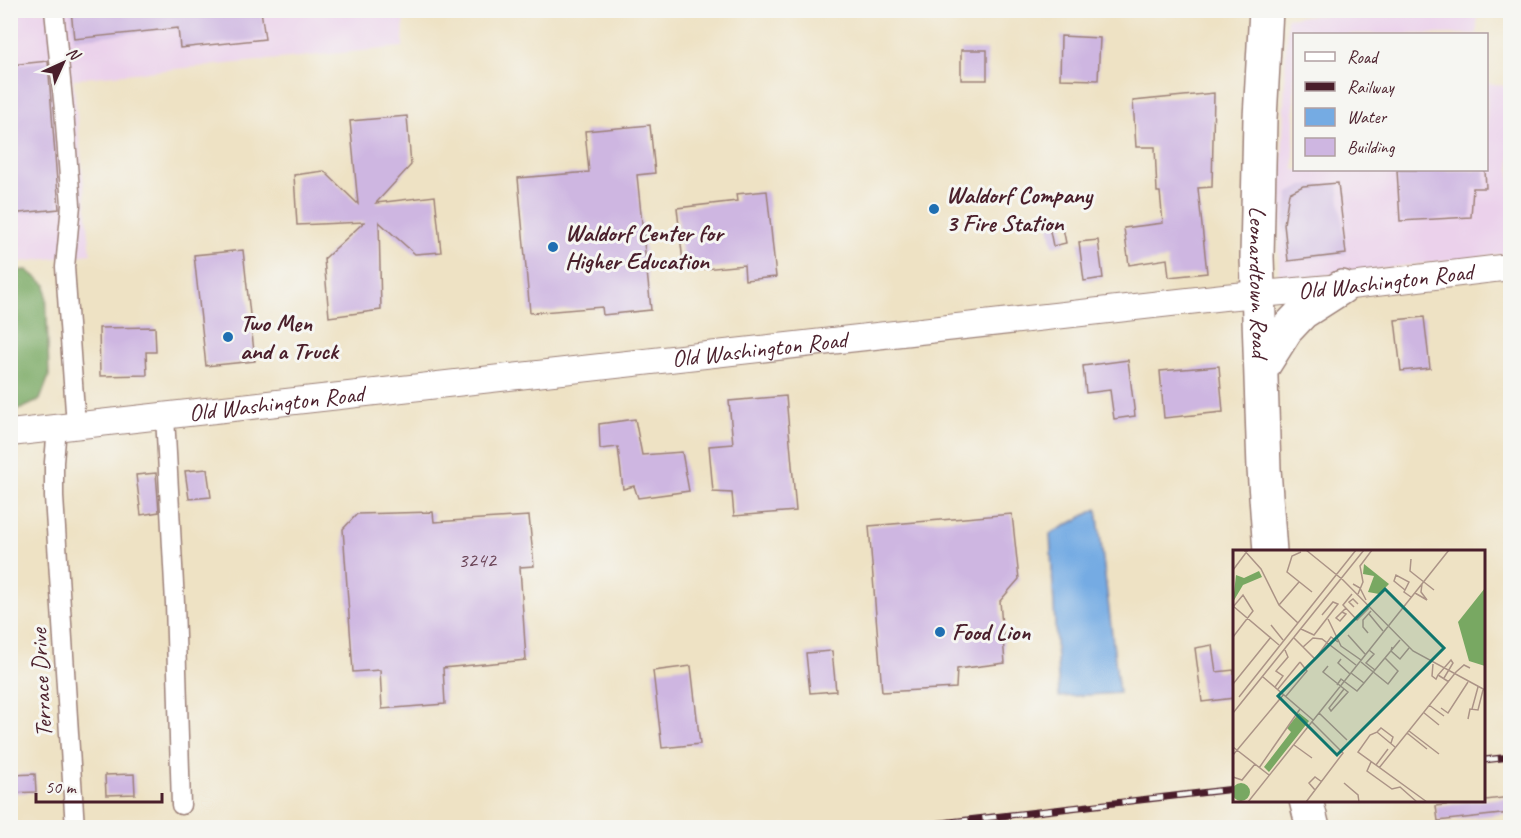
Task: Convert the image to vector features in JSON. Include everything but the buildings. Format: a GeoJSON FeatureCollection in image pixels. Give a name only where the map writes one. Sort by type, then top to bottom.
{"type":"FeatureCollection","features":[{"type":"Feature","properties":{"kind":"highway","name":"Leonardtown Road"},"geometry":{"type":"LineString","coordinates":[[1266,10],[1258,177],[1257,293],[1269,550]]}},
{"type":"Feature","properties":{"kind":"highway"},"geometry":{"type":"LineString","coordinates":[[1262,368],[1286,330],[1303,312],[1342,287]]}},
{"type":"Feature","properties":{"kind":"highway"},"geometry":{"type":"LineString","coordinates":[[1306,802],[1313,828]]}},
{"type":"Feature","properties":{"kind":"main road","name":"Old Washington Road"},"geometry":{"type":"LineString","coordinates":[[10,433],[1257,293],[1342,287],[1510,267]]}},
{"type":"Feature","properties":{"kind":"street","name":"Terrace Drive"},"geometry":{"type":"LineString","coordinates":[[54,10],[71,205],[65,267],[66,427],[54,462],[54,497],[75,828]]}},
{"type":"Feature","properties":{"kind":"street"},"geometry":{"type":"LineString","coordinates":[[165,416],[175,603],[181,805]]}},
{"type":"Feature","properties":{"kind":"shaded area"},"geometry":{"type":"Polygon","coordinates":[[[1392,10],[1477,11],[1477,33],[1293,33],[1293,171],[1488,171],[1488,83],[1510,87],[1510,253],[1278,281],[1287,18],[1315,15],[1391,15],[1392,10]]]}},
{"type":"Feature","properties":{"kind":"shaded area"},"geometry":{"type":"Polygon","coordinates":[[[10,11],[404,11],[403,47],[73,79],[91,254],[11,263],[10,11]]]}},
{"type":"Feature","properties":{"kind":"green space"},"geometry":{"type":"Polygon","coordinates":[[[27,270],[46,285],[49,376],[40,400],[21,409],[11,410],[11,271],[27,270]]]}},
{"type":"Feature","properties":{"kind":"water"},"geometry":{"type":"Polygon","coordinates":[[[1097,509],[1119,693],[1059,697],[1050,534],[1097,509]]]}},
{"type":"Feature","properties":{"kind":"railway"},"geometry":{"type":"LineString","coordinates":[[1485,760],[1510,757]]}},
{"type":"Feature","properties":{"kind":"railway"},"geometry":{"type":"LineString","coordinates":[[899,828],[1233,789]]}},
{"type":"Feature","properties":{"kind":"place","name":"Waldorf Company 3 Fire Station"},"geometry":{"type":"Point","coordinates":[934,209]}},
{"type":"Feature","properties":{"kind":"place","name":"Waldorf Center for Higher Education"},"geometry":{"type":"Point","coordinates":[553,247]}},
{"type":"Feature","properties":{"kind":"place","name":"Two Men and a Truck"},"geometry":{"type":"Point","coordinates":[228,337]}},
{"type":"Feature","properties":{"kind":"place","name":"Food Lion"},"geometry":{"type":"Point","coordinates":[940,632]}}]}
